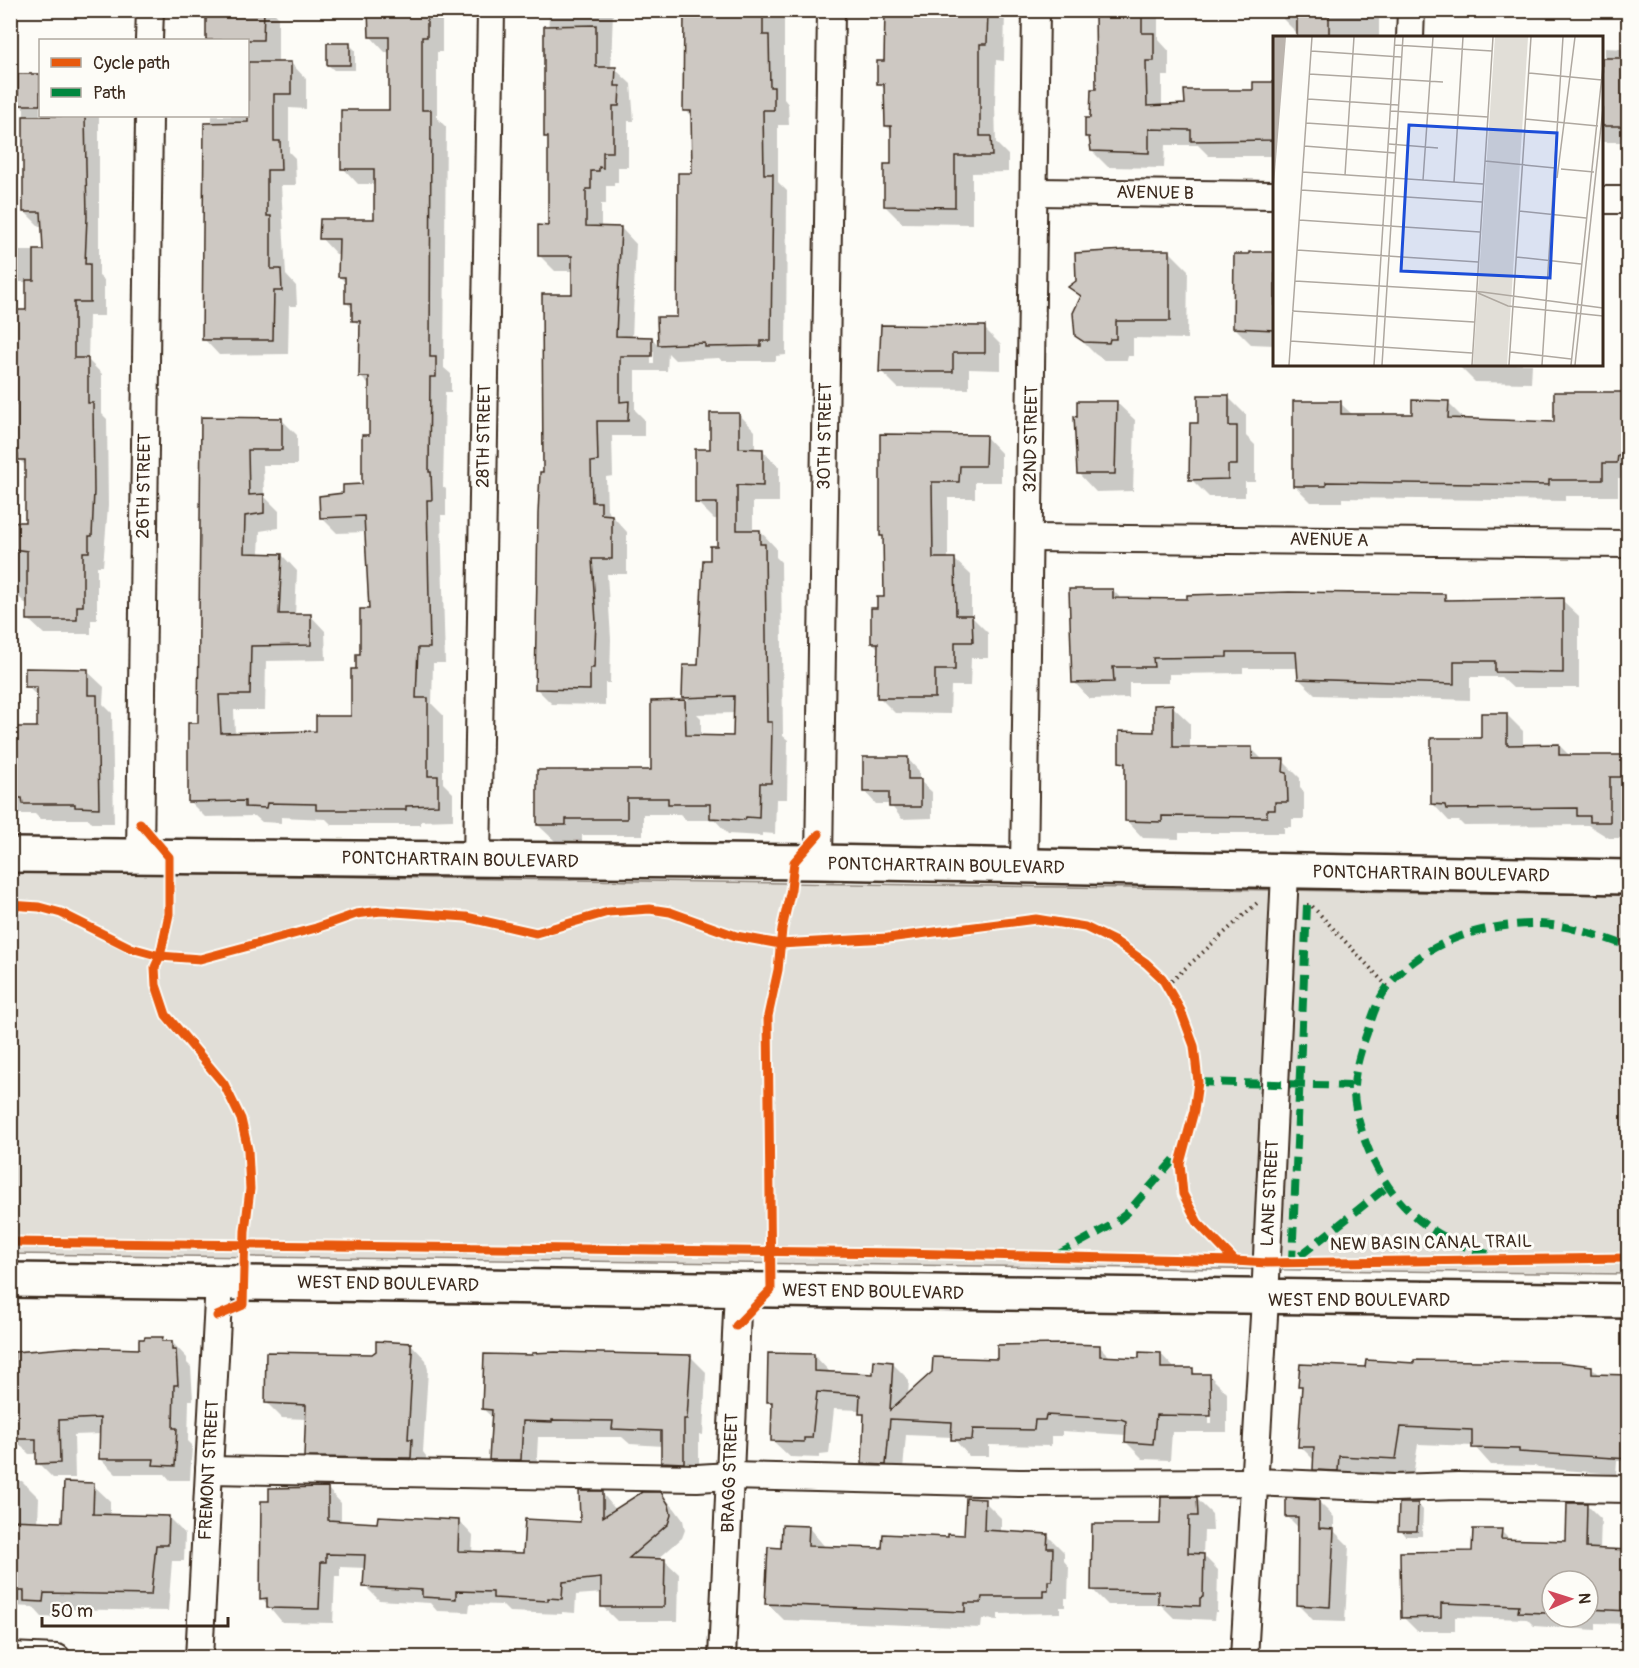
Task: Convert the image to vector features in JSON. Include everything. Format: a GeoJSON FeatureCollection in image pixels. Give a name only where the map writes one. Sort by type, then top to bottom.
{"type":"FeatureCollection","features":[{"type":"Feature","properties":{"kind":"main road","name":"PONTCHARTRAIN BOULEVARD"},"geometry":{"type":"LineString","coordinates":[[10,855],[477,861],[819,862],[1285,873],[1629,877]]}},
{"type":"Feature","properties":{"kind":"main road","name":"WEST END BOULEVARD"},"geometry":{"type":"LineString","coordinates":[[10,1280],[738,1289],[1265,1299],[1629,1301]]}},
{"type":"Feature","properties":{"kind":"street"},"geometry":{"type":"LineString","coordinates":[[149,39],[150,10]]}},
{"type":"Feature","properties":{"kind":"street","name":"28TH STREET"},"geometry":{"type":"LineString","coordinates":[[477,861],[491,10]]}},
{"type":"Feature","properties":{"kind":"street","name":"30TH STREET"},"geometry":{"type":"LineString","coordinates":[[819,862],[831,10]]}},
{"type":"Feature","properties":{"kind":"street","name":"32ND STREET"},"geometry":{"type":"LineString","coordinates":[[1024,868],[1036,10]]}},
{"type":"Feature","properties":{"kind":"street"},"geometry":{"type":"LineString","coordinates":[[1410,36],[1411,10]]}},
{"type":"Feature","properties":{"kind":"street","name":"26TH STREET"},"geometry":{"type":"LineString","coordinates":[[140,857],[149,117]]}},
{"type":"Feature","properties":{"kind":"street","name":"AVENUE B"},"geometry":{"type":"LineString","coordinates":[[1035,192],[1273,195]]}},
{"type":"Feature","properties":{"kind":"street"},"geometry":{"type":"LineString","coordinates":[[1603,200],[1629,200]]}},
{"type":"Feature","properties":{"kind":"street","name":"AVENUE A"},"geometry":{"type":"LineString","coordinates":[[1029,538],[1629,544]]}},
{"type":"Feature","properties":{"kind":"street","name":"LANE STREET"},"geometry":{"type":"LineString","coordinates":[[1244,1658],[1265,1299],[1285,873]]}},
{"type":"Feature","properties":{"kind":"street","name":"FREMONT STREET"},"geometry":{"type":"LineString","coordinates":[[199,1658],[219,1282]]}},
{"type":"Feature","properties":{"kind":"street","name":"BRAGG STREET"},"geometry":{"type":"LineString","coordinates":[[722,1658],[738,1289]]}},
{"type":"Feature","properties":{"kind":"street"},"geometry":{"type":"LineString","coordinates":[[209,1470],[698,1478],[730,1476],[1019,1483],[1254,1482],[1394,1488],[1458,1486],[1629,1489]]}},
{"type":"Feature","properties":{"kind":"street"},"geometry":{"type":"LineString","coordinates":[[10,1656],[57,1658]]}},
{"type":"Feature","properties":{"kind":"path"},"geometry":{"type":"LineString","coordinates":[[1167,985],[1257,903]]}},
{"type":"Feature","properties":{"kind":"path"},"geometry":{"type":"LineString","coordinates":[[1307,905],[1311,905],[1388,987]]}},
{"type":"Feature","properties":{"kind":"shaded area"},"geometry":{"type":"Polygon","coordinates":[[[11,872],[1628,895],[1628,1274],[11,1254],[11,872]]]}},
{"type":"Feature","properties":{"kind":"building"},"geometry":{"type":"Polygon","coordinates":[[[206,10],[264,10],[263,40],[206,39],[206,10]]]}},
{"type":"Feature","properties":{"kind":"building"},"geometry":{"type":"Polygon","coordinates":[[[368,10],[427,10],[427,37],[422,37],[422,110],[431,110],[430,357],[436,357],[436,377],[430,377],[429,472],[431,472],[432,500],[427,500],[430,648],[418,648],[416,698],[428,698],[428,776],[438,776],[438,805],[406,806],[406,810],[316,810],[316,804],[267,803],[266,808],[245,807],[245,801],[188,802],[188,723],[198,723],[201,417],[282,418],[282,450],[248,450],[249,495],[264,494],[264,513],[245,516],[244,553],[282,554],[279,614],[311,614],[311,645],[251,646],[250,695],[219,695],[221,733],[316,731],[316,716],[351,716],[351,669],[356,669],[356,654],[360,654],[360,609],[369,609],[364,516],[320,518],[319,496],[343,493],[343,485],[362,484],[362,435],[369,435],[369,377],[359,377],[360,321],[352,321],[352,303],[345,303],[345,277],[338,277],[339,239],[319,239],[320,219],[374,219],[374,169],[341,169],[341,110],[389,110],[389,37],[369,37],[368,10]]]}},
{"type":"Feature","properties":{"kind":"building"},"geometry":{"type":"Polygon","coordinates":[[[885,10],[988,10],[987,44],[980,44],[980,136],[991,136],[992,156],[955,156],[955,207],[884,206],[884,164],[891,164],[891,126],[885,126],[884,84],[877,84],[877,61],[884,61],[885,10]]]}},
{"type":"Feature","properties":{"kind":"building"},"geometry":{"type":"Polygon","coordinates":[[[1095,10],[1142,10],[1142,33],[1154,33],[1154,61],[1146,61],[1147,106],[1185,104],[1184,90],[1253,90],[1253,82],[1273,82],[1273,140],[1191,141],[1191,130],[1149,129],[1149,153],[1091,151],[1089,137],[1085,137],[1085,118],[1090,118],[1091,89],[1096,89],[1095,10]]]}},
{"type":"Feature","properties":{"kind":"building"},"geometry":{"type":"Polygon","coordinates":[[[1297,10],[1329,10],[1329,36],[1297,36],[1297,10]]]}},
{"type":"Feature","properties":{"kind":"building"},"geometry":{"type":"Polygon","coordinates":[[[763,11],[763,35],[769,35],[770,87],[774,87],[774,110],[763,110],[764,174],[773,174],[771,341],[761,341],[761,346],[705,347],[705,343],[658,345],[657,317],[677,317],[678,173],[692,173],[691,111],[683,111],[684,12],[763,11]]]}},
{"type":"Feature","properties":{"kind":"building"},"geometry":{"type":"Polygon","coordinates":[[[596,25],[596,67],[616,67],[615,86],[620,86],[619,106],[613,106],[613,152],[603,152],[603,168],[599,167],[599,171],[591,171],[591,189],[586,189],[586,226],[621,227],[616,336],[652,337],[652,356],[620,356],[620,402],[629,401],[628,421],[597,421],[598,461],[591,462],[592,502],[601,502],[601,514],[612,515],[612,559],[592,559],[596,622],[594,668],[590,668],[590,690],[535,689],[538,514],[540,472],[543,472],[542,294],[572,294],[572,256],[538,256],[538,225],[548,226],[548,137],[544,137],[544,26],[596,25]]]}},
{"type":"Feature","properties":{"kind":"building"},"geometry":{"type":"Polygon","coordinates":[[[327,43],[350,43],[350,65],[327,65],[327,43]]]}},
{"type":"Feature","properties":{"kind":"building"},"geometry":{"type":"Polygon","coordinates":[[[1603,58],[1629,58],[1628,126],[1603,126],[1603,58]]]}},
{"type":"Feature","properties":{"kind":"building"},"geometry":{"type":"Polygon","coordinates":[[[249,62],[291,62],[291,94],[274,94],[274,141],[280,141],[281,170],[267,170],[267,216],[271,216],[271,269],[281,269],[282,291],[274,291],[273,340],[202,340],[204,123],[248,122],[249,62]]]}},
{"type":"Feature","properties":{"kind":"building"},"geometry":{"type":"Polygon","coordinates":[[[18,74],[39,74],[39,105],[18,105],[18,74]]]}},
{"type":"Feature","properties":{"kind":"building"},"geometry":{"type":"Polygon","coordinates":[[[23,116],[85,117],[87,217],[85,264],[90,264],[90,302],[74,302],[74,358],[88,358],[88,403],[93,403],[94,491],[92,536],[89,536],[89,552],[83,552],[83,606],[77,606],[77,620],[27,620],[27,551],[13,549],[13,522],[25,522],[25,460],[18,460],[18,455],[13,455],[13,427],[10,427],[10,405],[15,405],[15,349],[10,349],[10,310],[26,310],[26,280],[34,280],[34,250],[43,250],[41,212],[23,212],[23,116]]]}},
{"type":"Feature","properties":{"kind":"building"},"geometry":{"type":"Polygon","coordinates":[[[1170,250],[1170,321],[1116,321],[1116,339],[1110,339],[1109,343],[1084,342],[1075,336],[1073,313],[1081,296],[1068,287],[1076,281],[1075,253],[1170,250]]]}},
{"type":"Feature","properties":{"kind":"building"},"geometry":{"type":"Polygon","coordinates":[[[1249,252],[1273,252],[1273,330],[1233,328],[1234,254],[1249,254],[1249,252]]]}},
{"type":"Feature","properties":{"kind":"building"},"geometry":{"type":"Polygon","coordinates":[[[881,325],[985,326],[985,353],[953,353],[953,372],[879,372],[881,325]]]}},
{"type":"Feature","properties":{"kind":"building"},"geometry":{"type":"Polygon","coordinates":[[[1554,392],[1624,392],[1624,455],[1618,455],[1617,463],[1603,463],[1603,480],[1549,480],[1549,485],[1326,482],[1326,486],[1293,486],[1293,401],[1341,401],[1341,414],[1412,414],[1412,400],[1449,401],[1448,418],[1554,422],[1554,392]]]}},
{"type":"Feature","properties":{"kind":"building"},"geometry":{"type":"Polygon","coordinates":[[[1198,395],[1229,395],[1229,426],[1237,426],[1237,465],[1228,465],[1228,479],[1189,480],[1190,423],[1198,423],[1198,395]]]}},
{"type":"Feature","properties":{"kind":"building"},"geometry":{"type":"Polygon","coordinates":[[[1077,401],[1117,401],[1115,474],[1077,474],[1074,416],[1077,417],[1077,401]]]}},
{"type":"Feature","properties":{"kind":"building"},"geometry":{"type":"Polygon","coordinates":[[[710,413],[739,413],[739,448],[763,449],[763,486],[737,485],[737,530],[760,530],[760,544],[765,544],[767,722],[772,722],[771,783],[760,783],[759,818],[746,817],[745,820],[710,818],[710,804],[668,804],[668,798],[627,798],[627,819],[566,819],[566,825],[537,825],[537,770],[651,770],[651,701],[685,700],[686,735],[733,736],[734,696],[682,698],[683,665],[698,665],[703,560],[710,560],[710,546],[717,546],[717,503],[695,503],[695,449],[710,449],[710,413]]]}},
{"type":"Feature","properties":{"kind":"building"},"geometry":{"type":"Polygon","coordinates":[[[880,434],[986,435],[985,466],[960,466],[959,482],[932,482],[933,558],[955,558],[956,615],[972,615],[973,642],[955,642],[955,670],[935,670],[935,698],[877,698],[878,643],[871,643],[871,608],[877,608],[877,597],[884,597],[883,536],[880,536],[880,434]]]}},
{"type":"Feature","properties":{"kind":"building"},"geometry":{"type":"Polygon","coordinates":[[[1069,589],[1113,589],[1113,598],[1187,599],[1187,595],[1289,592],[1445,594],[1445,600],[1563,598],[1563,673],[1495,672],[1495,661],[1454,661],[1454,684],[1298,679],[1296,652],[1227,652],[1227,657],[1153,658],[1154,667],[1113,667],[1114,682],[1072,683],[1069,589]]]}},
{"type":"Feature","properties":{"kind":"building"},"geometry":{"type":"Polygon","coordinates":[[[25,668],[88,669],[88,695],[97,695],[99,808],[75,807],[75,804],[23,804],[22,798],[10,798],[10,727],[37,727],[37,687],[25,687],[25,668]]]}},
{"type":"Feature","properties":{"kind":"building"},"geometry":{"type":"Polygon","coordinates":[[[1173,704],[1173,747],[1252,747],[1252,759],[1284,759],[1283,772],[1287,773],[1288,802],[1275,802],[1275,810],[1267,810],[1267,817],[1162,816],[1162,822],[1125,821],[1125,763],[1119,762],[1119,731],[1154,732],[1154,705],[1173,704]]]}},
{"type":"Feature","properties":{"kind":"building"},"geometry":{"type":"Polygon","coordinates":[[[1481,713],[1507,713],[1507,745],[1559,744],[1559,755],[1629,755],[1629,777],[1610,777],[1610,822],[1590,822],[1590,816],[1577,816],[1577,808],[1446,809],[1445,805],[1431,804],[1431,738],[1481,738],[1481,713]]]}},
{"type":"Feature","properties":{"kind":"building"},"geometry":{"type":"Polygon","coordinates":[[[863,757],[908,757],[908,779],[921,779],[921,807],[889,807],[889,792],[863,792],[863,757]]]}},
{"type":"Feature","properties":{"kind":"building"},"geometry":{"type":"Polygon","coordinates":[[[163,1337],[162,1341],[172,1341],[172,1350],[176,1350],[178,1385],[174,1385],[173,1428],[177,1428],[175,1466],[153,1465],[154,1459],[99,1459],[100,1418],[59,1420],[60,1463],[36,1464],[36,1439],[12,1439],[11,1361],[14,1361],[14,1352],[77,1347],[139,1349],[139,1339],[163,1337]]]}},
{"type":"Feature","properties":{"kind":"building"},"geometry":{"type":"Polygon","coordinates":[[[376,1341],[411,1343],[413,1353],[408,1439],[412,1439],[411,1458],[304,1457],[306,1405],[265,1403],[266,1352],[372,1354],[376,1351],[376,1341]]]}},
{"type":"Feature","properties":{"kind":"building"},"geometry":{"type":"Polygon","coordinates":[[[997,1345],[1100,1345],[1100,1356],[1139,1358],[1139,1352],[1161,1353],[1161,1368],[1193,1368],[1193,1374],[1210,1374],[1211,1416],[1156,1415],[1153,1444],[1125,1442],[1126,1421],[1121,1419],[1046,1415],[1045,1420],[1035,1420],[1034,1430],[973,1429],[972,1440],[951,1440],[952,1422],[890,1419],[886,1465],[862,1464],[864,1414],[859,1414],[860,1395],[817,1392],[812,1438],[804,1438],[804,1442],[771,1441],[772,1402],[767,1402],[768,1353],[814,1354],[814,1371],[873,1374],[874,1360],[893,1362],[890,1410],[932,1372],[933,1357],[997,1359],[997,1345]]]}},
{"type":"Feature","properties":{"kind":"building"},"geometry":{"type":"Polygon","coordinates":[[[532,1353],[691,1355],[687,1419],[684,1419],[684,1463],[661,1462],[661,1431],[612,1429],[613,1421],[552,1420],[552,1422],[523,1421],[521,1460],[489,1460],[492,1410],[482,1409],[484,1354],[532,1355],[532,1353]]]}},
{"type":"Feature","properties":{"kind":"building"},"geometry":{"type":"Polygon","coordinates":[[[1366,1360],[1414,1363],[1414,1360],[1558,1362],[1592,1366],[1592,1374],[1629,1375],[1629,1459],[1519,1452],[1519,1449],[1472,1448],[1472,1430],[1401,1427],[1396,1459],[1339,1456],[1338,1471],[1313,1470],[1314,1447],[1298,1447],[1302,1386],[1298,1386],[1300,1364],[1365,1367],[1366,1360]]]}},
{"type":"Feature","properties":{"kind":"building"},"geometry":{"type":"Polygon","coordinates":[[[64,1482],[94,1483],[93,1514],[169,1516],[168,1545],[156,1545],[151,1595],[44,1593],[43,1602],[24,1601],[24,1591],[10,1591],[10,1520],[62,1522],[64,1482]]]}},
{"type":"Feature","properties":{"kind":"building"},"geometry":{"type":"Polygon","coordinates":[[[328,1487],[328,1520],[377,1523],[378,1516],[459,1520],[458,1551],[523,1553],[525,1519],[580,1522],[579,1491],[603,1491],[603,1517],[642,1492],[661,1492],[669,1505],[671,1515],[668,1524],[629,1558],[665,1559],[664,1607],[601,1607],[601,1578],[563,1582],[562,1599],[548,1598],[548,1601],[493,1598],[493,1592],[456,1591],[456,1599],[422,1597],[422,1590],[363,1587],[365,1555],[326,1554],[326,1562],[321,1562],[319,1609],[267,1608],[267,1598],[260,1599],[261,1501],[269,1501],[269,1488],[328,1487]]]}},
{"type":"Feature","properties":{"kind":"building"},"geometry":{"type":"Polygon","coordinates":[[[1161,1497],[1197,1497],[1198,1516],[1189,1516],[1188,1553],[1204,1554],[1203,1597],[1200,1598],[1200,1606],[1158,1604],[1158,1591],[1091,1590],[1092,1524],[1160,1524],[1161,1497]]]}},
{"type":"Feature","properties":{"kind":"building"},"geometry":{"type":"Polygon","coordinates":[[[966,1498],[985,1499],[984,1530],[1048,1534],[1047,1548],[1053,1548],[1052,1581],[1048,1581],[1048,1590],[1043,1590],[1043,1597],[982,1597],[981,1603],[965,1603],[965,1612],[765,1604],[768,1547],[781,1548],[782,1525],[809,1526],[808,1546],[882,1548],[883,1534],[948,1537],[948,1534],[964,1535],[966,1498]]]}},
{"type":"Feature","properties":{"kind":"building"},"geometry":{"type":"Polygon","coordinates":[[[1286,1498],[1319,1500],[1319,1528],[1334,1529],[1330,1607],[1297,1605],[1298,1517],[1286,1517],[1286,1498]]]}},
{"type":"Feature","properties":{"kind":"building"},"geometry":{"type":"Polygon","coordinates":[[[1399,1503],[1418,1503],[1417,1531],[1398,1531],[1399,1503]]]}},
{"type":"Feature","properties":{"kind":"building"},"geometry":{"type":"Polygon","coordinates":[[[1567,1503],[1587,1503],[1586,1548],[1629,1550],[1629,1611],[1600,1610],[1600,1569],[1540,1569],[1540,1613],[1518,1612],[1519,1606],[1441,1603],[1441,1617],[1401,1618],[1400,1552],[1472,1551],[1473,1529],[1502,1529],[1501,1539],[1566,1541],[1567,1503]]]}},
{"type":"Feature","properties":{"kind":"marked path"},"geometry":{"type":"LineString","coordinates":[[1307,905],[1292,1262],[1388,1186]]}},
{"type":"Feature","properties":{"kind":"marked path"},"geometry":{"type":"LineString","coordinates":[[1488,1254],[1444,1237],[1409,1211],[1382,1177],[1372,1157],[1358,1117],[1354,1086],[1361,1052],[1377,1005],[1393,980],[1424,954],[1458,937],[1477,931],[1516,925],[1560,926],[1628,946]]}},
{"type":"Feature","properties":{"kind":"marked path"},"geometry":{"type":"LineString","coordinates":[[1198,1082],[1354,1086]]}},
{"type":"Feature","properties":{"kind":"marked path"},"geometry":{"type":"LineString","coordinates":[[1057,1255],[1112,1225],[1127,1213],[1180,1153]]}},
{"type":"Feature","properties":{"kind":"cycle path"},"geometry":{"type":"LineString","coordinates":[[140,823],[169,857],[169,914],[160,956],[155,967],[156,985],[166,1015],[224,1084],[241,1119],[248,1150],[250,1189],[245,1231],[243,1305],[217,1316]]}},
{"type":"Feature","properties":{"kind":"cycle path"},"geometry":{"type":"LineString","coordinates":[[736,1326],[771,1290],[768,1016],[778,970],[782,929],[791,889],[794,862],[819,834]]}},
{"type":"Feature","properties":{"kind":"cycle path"},"geometry":{"type":"LineString","coordinates":[[10,905],[39,907],[61,913],[131,948],[160,956],[200,959],[316,928],[356,914],[381,911],[466,917],[536,933],[608,912],[650,909],[670,912],[736,936],[780,944],[888,938],[1036,919],[1085,927],[1116,942],[1146,963],[1162,978],[1181,1011],[1194,1046],[1198,1082],[1194,1111],[1180,1163],[1183,1194],[1198,1223],[1235,1261],[901,1253],[10,1242]]}},
{"type":"Feature","properties":{"kind":"cycle path","name":"NEW BASIN CANAL TRAIL"},"geometry":{"type":"LineString","coordinates":[[1235,1261],[1267,1263],[1628,1258]]}}]}
